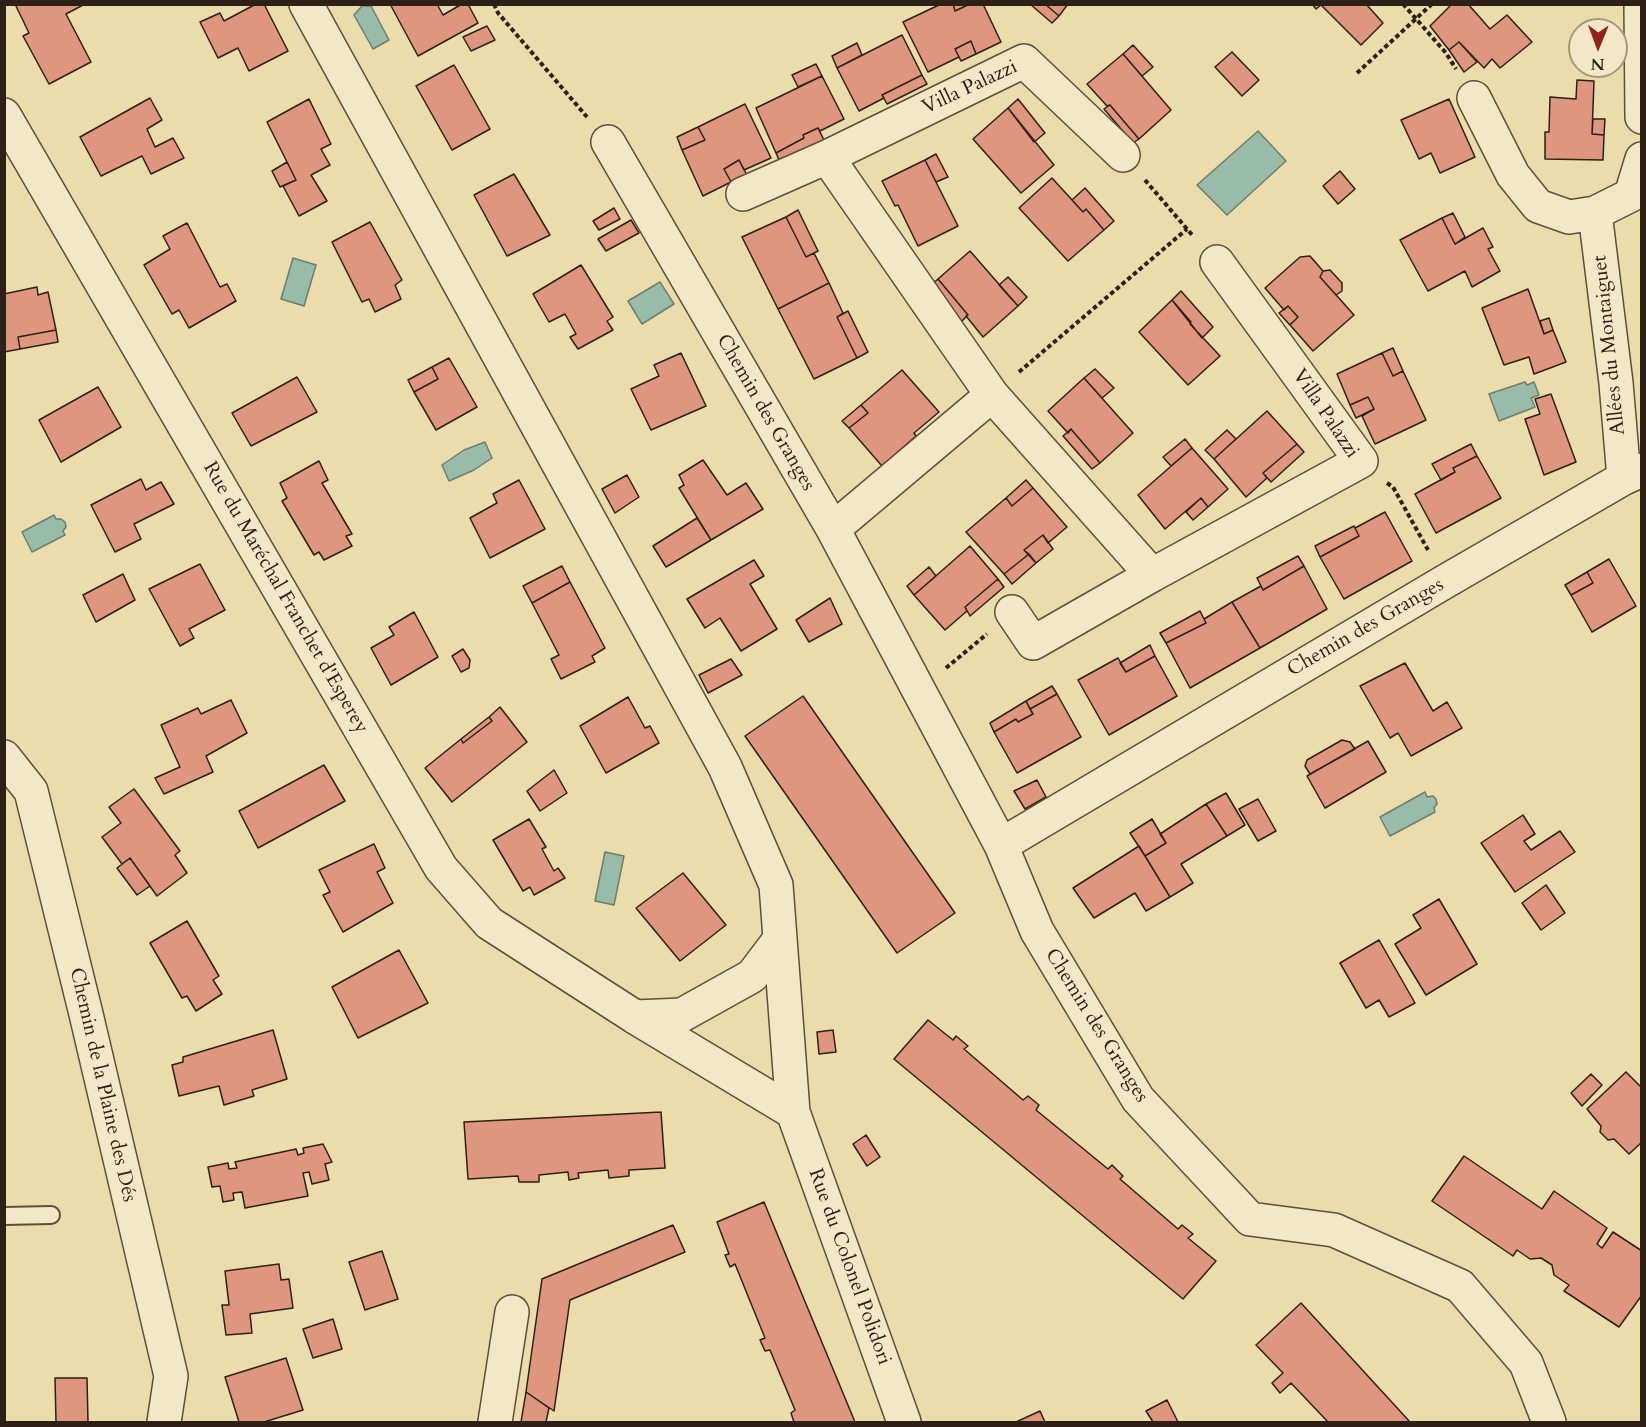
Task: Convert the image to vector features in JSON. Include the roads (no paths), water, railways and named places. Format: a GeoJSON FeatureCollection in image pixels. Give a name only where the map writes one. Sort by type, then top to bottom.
{"type":"FeatureCollection","features":[{"type":"Feature","properties":{"kind":"street"},"geometry":{"type":"LineString","coordinates":[[306,4],[724,767],[776,885],[793,1112]]}},
{"type":"Feature","properties":{"kind":"street"},"geometry":{"type":"LineString","coordinates":[[1641,4],[1641,117]]}},
{"type":"Feature","properties":{"kind":"street","name":"Villa Palazzi"},"geometry":{"type":"LineString","coordinates":[[743,194],[827,157],[1024,61],[1123,155]]}},
{"type":"Feature","properties":{"kind":"street"},"geometry":{"type":"LineString","coordinates":[[1473,98],[1513,175],[1538,206],[1569,217],[1595,213],[1631,195],[1641,159]]}},
{"type":"Feature","properties":{"kind":"street","name":"Rue du Maréchal Franchet d'Esperey"},"geometry":{"type":"LineString","coordinates":[[4,115],[441,868],[489,923],[635,1017],[793,1112]]}},
{"type":"Feature","properties":{"kind":"street","name":"Chemin des Granges"},"geometry":{"type":"LineString","coordinates":[[608,142],[833,529],[1001,845],[1037,931],[1138,1099],[1250,1220],[1334,1230],[1460,1286],[1526,1363],[1549,1422]]}},
{"type":"Feature","properties":{"kind":"street"},"geometry":{"type":"LineString","coordinates":[[827,157],[992,395],[1152,575]]}},
{"type":"Feature","properties":{"kind":"street","name":"Allées du Montaiguet"},"geometry":{"type":"LineString","coordinates":[[1595,213],[1616,383],[1633,474]]}},
{"type":"Feature","properties":{"kind":"street","name":"Villa Palazzi"},"geometry":{"type":"LineString","coordinates":[[1012,612],[1033,643],[1361,461],[1218,262]]}},
{"type":"Feature","properties":{"kind":"street"},"geometry":{"type":"LineString","coordinates":[[833,529],[992,395]]}},
{"type":"Feature","properties":{"kind":"street","name":"Chemin des Granges"},"geometry":{"type":"LineString","coordinates":[[1001,845],[1446,581],[1633,474]]}},
{"type":"Feature","properties":{"kind":"street","name":"Chemin de la Plaine des Dés"},"geometry":{"type":"LineString","coordinates":[[4,757],[31,791],[86,1014],[171,1376],[164,1422]]}},
{"type":"Feature","properties":{"kind":"street"},"geometry":{"type":"LineString","coordinates":[[635,1017],[682,1015],[752,976],[780,939]]}},
{"type":"Feature","properties":{"kind":"street","name":"Rue du Colonel Polidori"},"geometry":{"type":"LineString","coordinates":[[793,1112],[904,1422]]}},
{"type":"Feature","properties":{"kind":"street"},"geometry":{"type":"LineString","coordinates":[[495,1422],[512,1312]]}},
{"type":"Feature","properties":{"kind":"lane"},"geometry":{"type":"LineString","coordinates":[[4,1216],[51,1215]]}}]}
